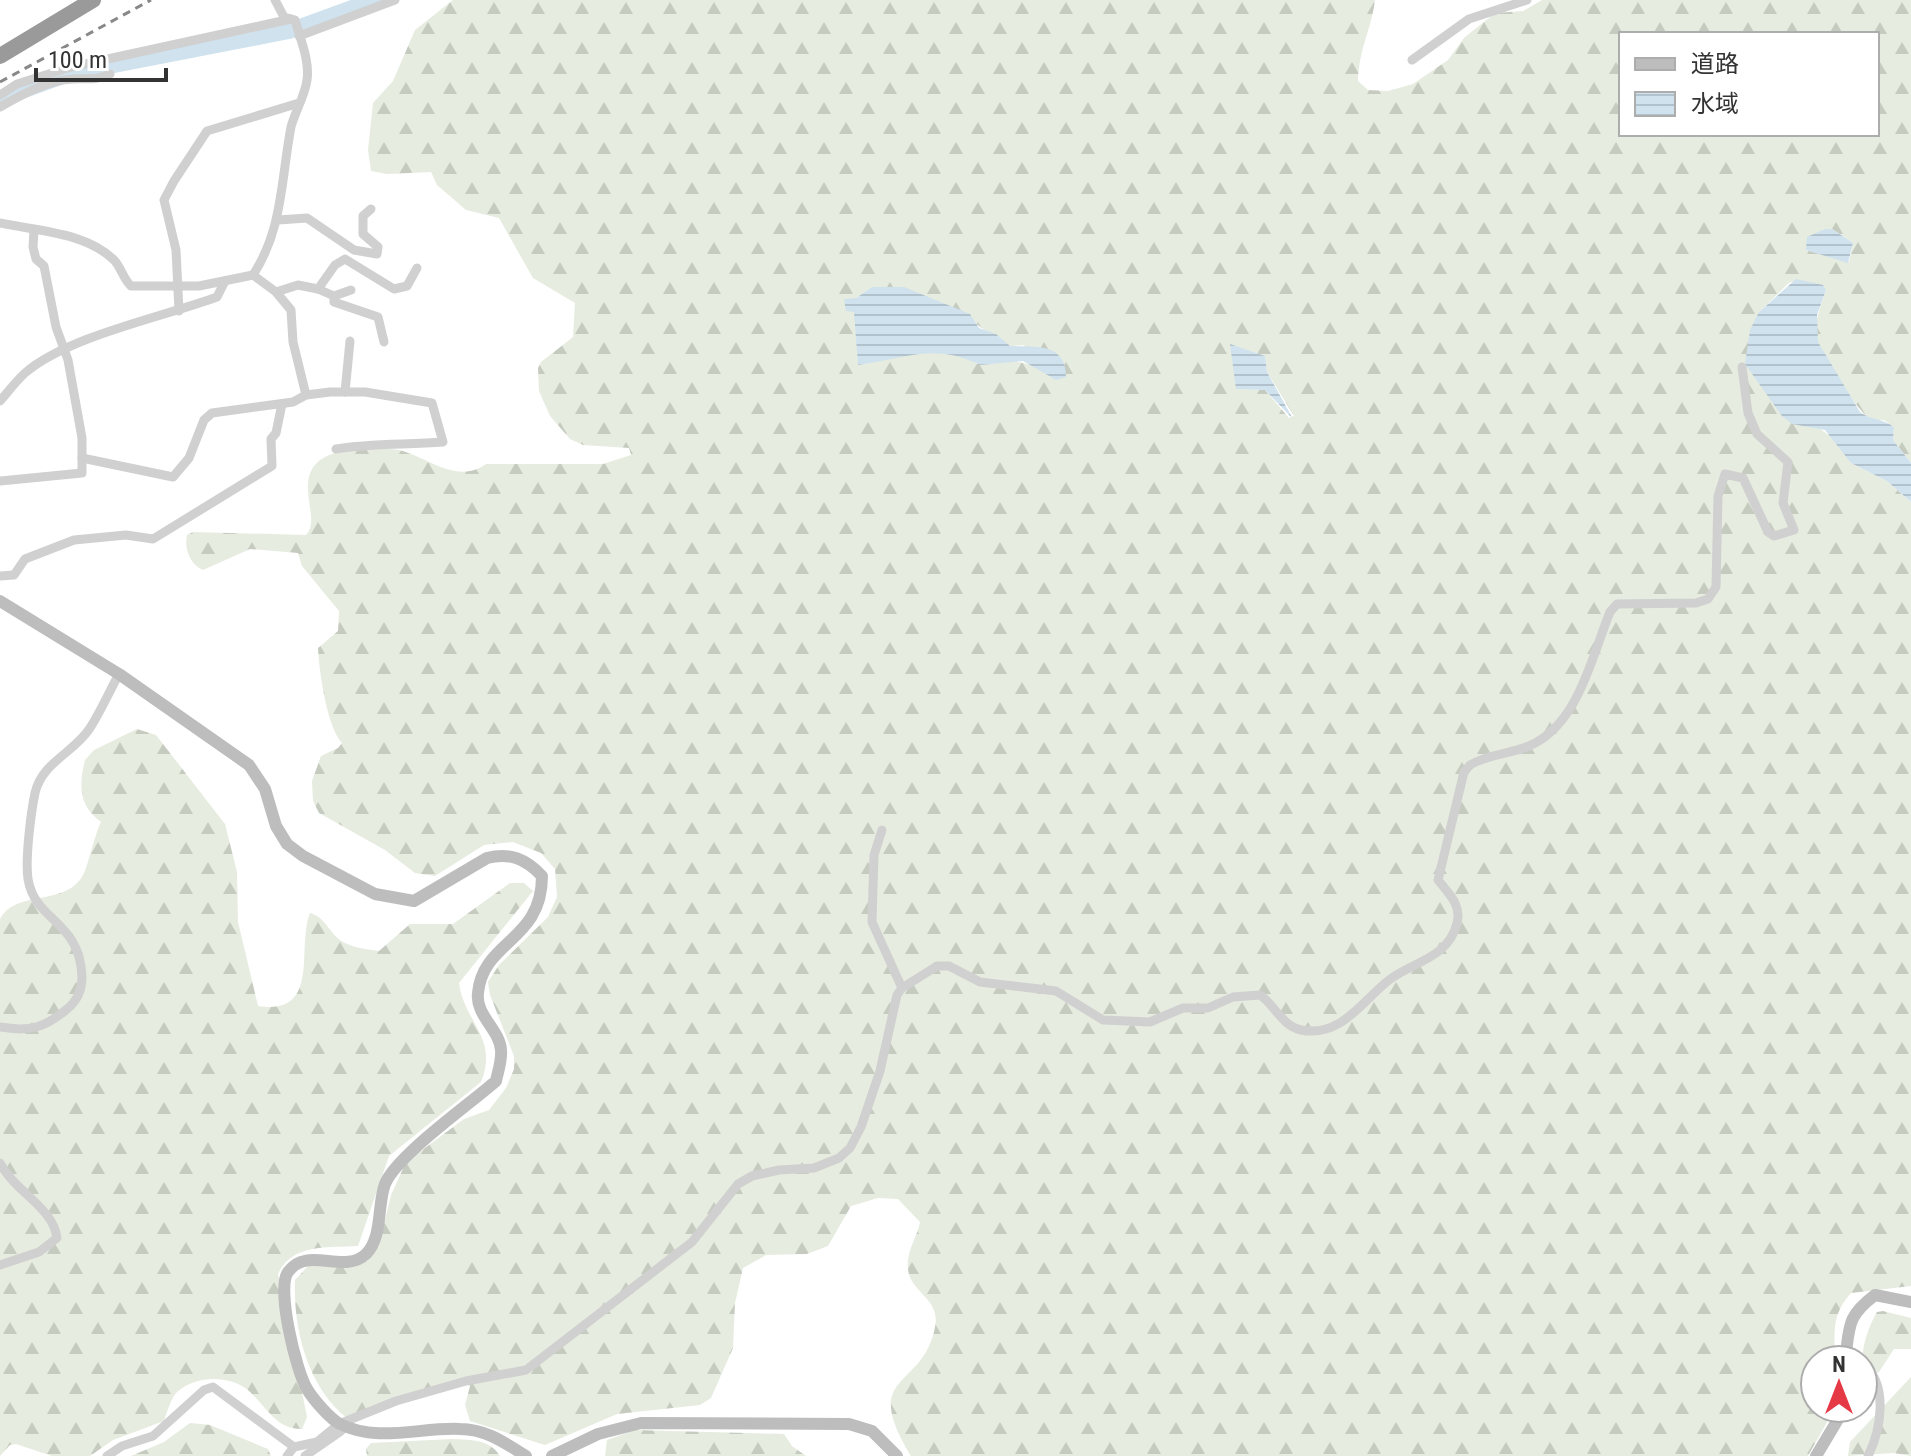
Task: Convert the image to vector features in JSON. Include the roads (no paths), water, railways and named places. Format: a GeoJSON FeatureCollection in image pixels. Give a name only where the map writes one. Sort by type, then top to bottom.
{"type":"FeatureCollection","features":[{"type":"Feature","properties":{"kind":"highway"},"geometry":{"type":"LineString","coordinates":[[0,56],[93,0]]}},
{"type":"Feature","properties":{"kind":"street"},"geometry":{"type":"LineString","coordinates":[[0,223],[72,236],[114,260],[131,286],[177,287],[253,275],[265,258],[278,220],[292,125],[307,81],[293,19],[281,14],[275,0]]}},
{"type":"Feature","properties":{"kind":"street"},"geometry":{"type":"LineString","coordinates":[[299,35],[395,0]]}},
{"type":"Feature","properties":{"kind":"street"},"geometry":{"type":"LineString","coordinates":[[1412,60],[1469,19],[1527,0]]}},
{"type":"Feature","properties":{"kind":"street"},"geometry":{"type":"LineString","coordinates":[[0,95],[22,83],[71,67],[293,19]]}},
{"type":"Feature","properties":{"kind":"street"},"geometry":{"type":"LineString","coordinates":[[0,107],[28,93],[72,78],[97,81],[110,74]]}},
{"type":"Feature","properties":{"kind":"street"},"geometry":{"type":"LineString","coordinates":[[22,83],[28,93]]}},
{"type":"Feature","properties":{"kind":"street"},"geometry":{"type":"LineString","coordinates":[[179,311],[176,250],[164,200],[174,181],[207,131],[299,103]]}},
{"type":"Feature","properties":{"kind":"street"},"geometry":{"type":"LineString","coordinates":[[278,220],[307,218],[354,250],[377,254],[378,247],[363,234],[363,216],[371,209]]}},
{"type":"Feature","properties":{"kind":"street"},"geometry":{"type":"LineString","coordinates":[[0,481],[82,473],[82,438],[44,266],[36,259],[33,247],[34,230]]}},
{"type":"Feature","properties":{"kind":"street"},"geometry":{"type":"LineString","coordinates":[[318,289],[335,265],[354,250]]}},
{"type":"Feature","properties":{"kind":"street"},"geometry":{"type":"LineString","coordinates":[[345,259],[394,289],[407,286],[417,268]]}},
{"type":"Feature","properties":{"kind":"street"},"geometry":{"type":"LineString","coordinates":[[253,275],[276,292],[291,310],[293,342],[306,395]]}},
{"type":"Feature","properties":{"kind":"street"},"geometry":{"type":"LineString","coordinates":[[0,401],[26,371],[101,333],[217,297],[225,281]]}},
{"type":"Feature","properties":{"kind":"street"},"geometry":{"type":"LineString","coordinates":[[276,292],[298,285],[334,296],[351,290]]}},
{"type":"Feature","properties":{"kind":"street"},"geometry":{"type":"LineString","coordinates":[[334,296],[334,302],[378,317],[383,326],[384,342]]}},
{"type":"Feature","properties":{"kind":"street"},"geometry":{"type":"LineString","coordinates":[[345,392],[350,341]]}},
{"type":"Feature","properties":{"kind":"street"},"geometry":{"type":"LineString","coordinates":[[287,1456],[294,1447],[317,1442],[339,1424],[436,1388],[526,1370],[692,1242],[738,1184],[752,1176],[779,1170],[814,1168],[839,1158],[850,1148],[861,1127],[902,988],[937,966],[949,966],[980,982],[1056,991],[1099,1019],[1150,1022],[1183,1008],[1208,1008],[1233,997],[1260,995],[1271,1002],[1285,1022],[1305,1031],[1345,1021],[1390,979],[1426,962],[1440,950],[1457,925],[1456,904],[1438,880],[1464,772],[1470,765],[1529,746],[1561,723],[1577,694],[1610,612],[1617,604],[1696,603],[1708,599],[1716,587],[1718,496],[1725,474],[1743,478],[1768,532],[1774,536],[1794,530],[1782,492],[1788,462],[1757,434],[1748,413],[1742,367]]}},
{"type":"Feature","properties":{"kind":"street"},"geometry":{"type":"LineString","coordinates":[[82,458],[173,477],[189,458],[204,420],[212,413],[282,404],[306,395],[345,392],[432,403],[443,442],[403,446],[378,443],[336,449]]}},
{"type":"Feature","properties":{"kind":"street"},"geometry":{"type":"LineString","coordinates":[[0,576],[14,575],[25,559],[74,540],[126,535],[153,539],[169,532],[206,503],[221,499],[272,466],[271,439],[276,433],[282,404]]}},
{"type":"Feature","properties":{"kind":"street"},"geometry":{"type":"LineString","coordinates":[[0,601],[119,674],[249,765],[265,789],[276,826],[287,844],[375,894],[396,901],[414,901],[487,858],[501,855],[521,858],[542,876],[540,906],[488,964],[478,992],[479,1006],[501,1047],[496,1081],[400,1161],[385,1183],[375,1236],[368,1252],[352,1263],[303,1261],[290,1268],[284,1277],[290,1338],[306,1388],[339,1424],[341,1431],[305,1456]]}},
{"type":"Feature","properties":{"kind":"street"},"geometry":{"type":"LineString","coordinates":[[0,1027],[25,1031],[54,1021],[72,1005],[82,985],[81,957],[76,942],[35,900],[28,878],[36,792],[46,768],[88,731],[119,674]]}},
{"type":"Feature","properties":{"kind":"street"},"geometry":{"type":"LineString","coordinates":[[882,830],[874,855],[872,922],[874,934],[902,988]]}},
{"type":"Feature","properties":{"kind":"street"},"geometry":{"type":"LineString","coordinates":[[0,1163],[10,1183],[48,1214],[56,1225],[57,1238],[39,1252],[0,1265]]}},
{"type":"Feature","properties":{"kind":"street"},"geometry":{"type":"LineString","coordinates":[[1847,1344],[1848,1326],[1855,1310],[1875,1295],[1911,1302]]}},
{"type":"Feature","properties":{"kind":"street"},"geometry":{"type":"LineString","coordinates":[[107,1456],[122,1446],[153,1436],[204,1390],[213,1387],[294,1447]]}},
{"type":"Feature","properties":{"kind":"street"},"geometry":{"type":"LineString","coordinates":[[1868,1456],[1880,1422],[1879,1398]]}},
{"type":"Feature","properties":{"kind":"street"},"geometry":{"type":"LineString","coordinates":[[552,1456],[598,1434],[641,1423],[849,1424],[872,1431],[897,1456]]}},
{"type":"Feature","properties":{"kind":"street"},"geometry":{"type":"LineString","coordinates":[[339,1424],[386,1435],[461,1428],[493,1435],[526,1456]]}},
{"type":"Feature","properties":{"kind":"street"},"geometry":{"type":"LineString","coordinates":[[1816,1456],[1835,1424]]}},
{"type":"Feature","properties":{"kind":"water"},"geometry":{"type":"Polygon","coordinates":[[[1832,229],[1853,243],[1848,263],[1806,250],[1807,237],[1832,229]]]}},
{"type":"Feature","properties":{"kind":"water"},"geometry":{"type":"Polygon","coordinates":[[[1796,279],[1823,285],[1826,290],[1817,315],[1818,342],[1860,412],[1894,427],[1893,440],[1911,463],[1911,502],[1887,481],[1851,463],[1825,430],[1792,424],[1782,416],[1745,364],[1750,330],[1759,312],[1796,279]]]}},
{"type":"Feature","properties":{"kind":"water"},"geometry":{"type":"Polygon","coordinates":[[[872,287],[904,287],[970,314],[979,328],[996,334],[1010,346],[1039,347],[1055,352],[1065,366],[1066,377],[1056,380],[1023,361],[980,365],[948,354],[934,353],[858,365],[854,312],[846,311],[844,299],[856,298],[872,287]]]}},
{"type":"Feature","properties":{"kind":"water"},"geometry":{"type":"Polygon","coordinates":[[[1230,344],[1265,356],[1267,372],[1293,419],[1265,390],[1236,389],[1230,344]]]}},
{"type":"Feature","properties":{"kind":"waterway"},"geometry":{"type":"LineString","coordinates":[[0,99],[68,74],[289,31],[374,0]]}},
{"type":"Feature","properties":{"kind":"railway"},"geometry":{"type":"LineString","coordinates":[[0,82],[151,0]]}}]}
